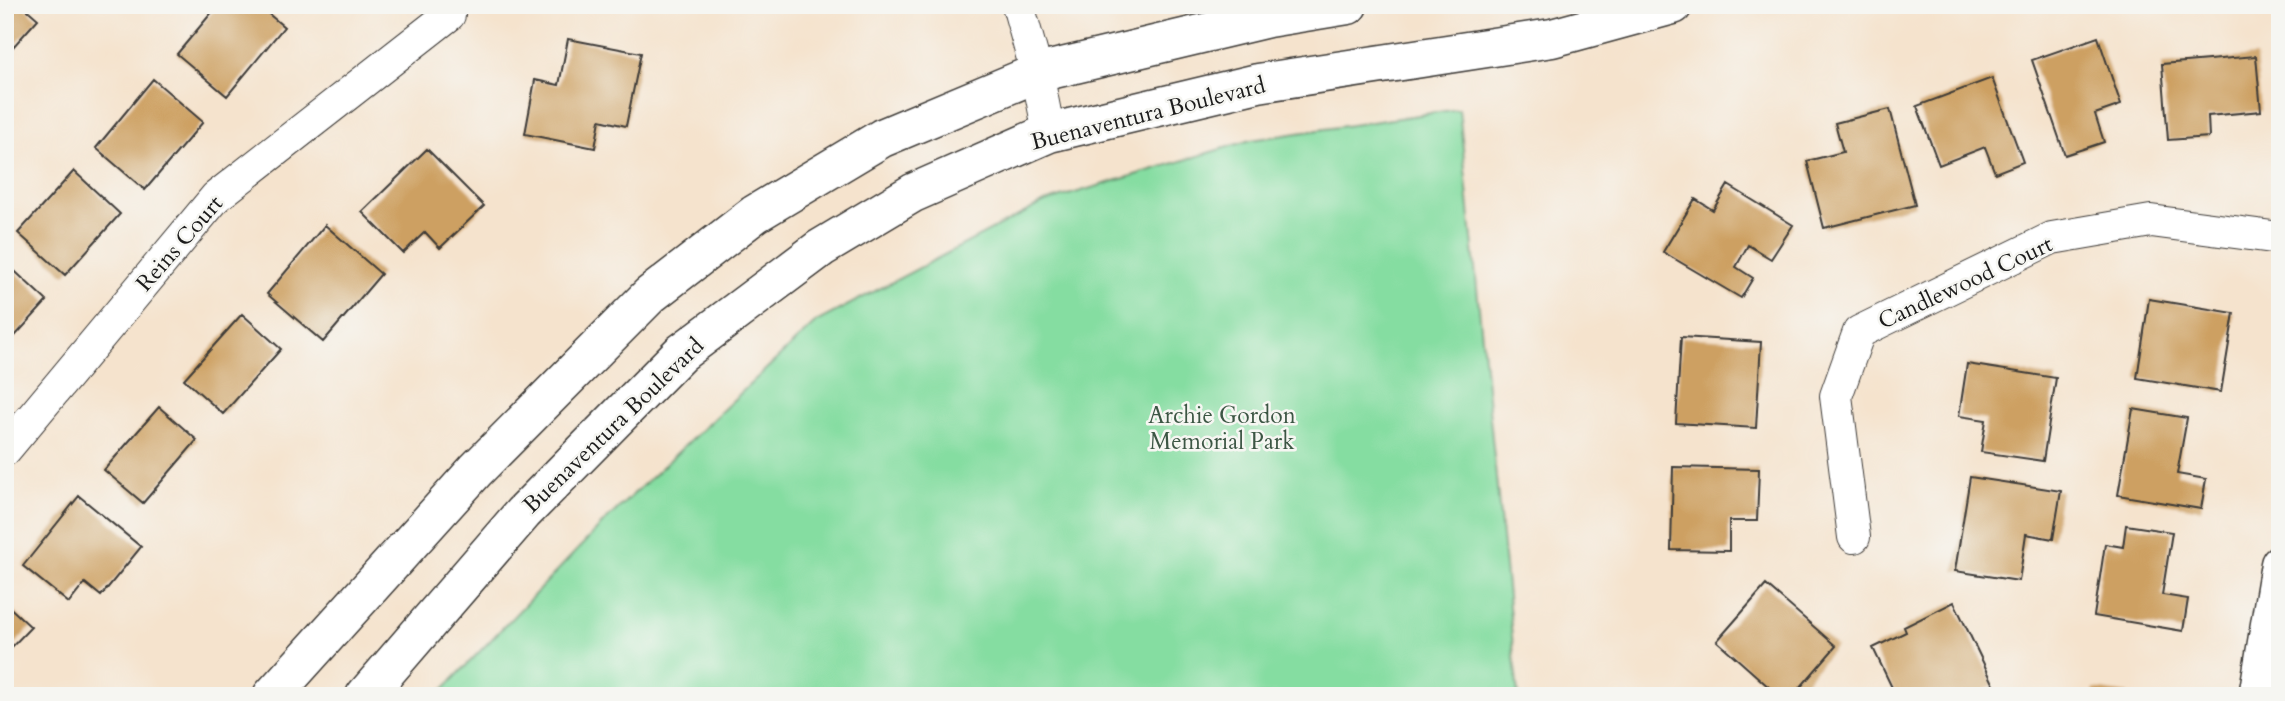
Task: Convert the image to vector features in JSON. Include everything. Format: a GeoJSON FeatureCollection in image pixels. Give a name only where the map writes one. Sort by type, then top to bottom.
{"type":"FeatureCollection","features":[{"type":"Feature","properties":{"kind":"main road"},"geometry":{"type":"LineString","coordinates":[[272,696],[476,470],[650,295],[755,214],[881,138],[1037,73],[1268,18],[1348,5]]}},
{"type":"Feature","properties":{"kind":"main road","name":"Buenaventura Boulevard"},"geometry":{"type":"LineString","coordinates":[[365,696],[523,513],[681,352],[821,248],[914,193],[1049,133],[1258,83],[1552,38],[1672,5]]}},
{"type":"Feature","properties":{"kind":"main road"},"geometry":{"type":"LineString","coordinates":[[2258,696],[2276,609],[2280,564]]}},
{"type":"Feature","properties":{"kind":"street"},"geometry":{"type":"LineString","coordinates":[[1018,5],[1037,73],[1049,133]]}},
{"type":"Feature","properties":{"kind":"street","name":"Reins Court"},"geometry":{"type":"LineString","coordinates":[[5,450],[216,197],[449,15]]}},
{"type":"Feature","properties":{"kind":"street","name":"Candlewood Court"},"geometry":{"type":"LineString","coordinates":[[1854,537],[1836,396],[1859,332],[2052,238],[2151,222],[2280,238]]}},
{"type":"Feature","properties":{"kind":"green space","name":"Archie Gordon Memorial Park"},"geometry":{"type":"Polygon","coordinates":[[[1459,109],[1518,696],[437,696],[605,521],[816,322],[1045,202],[1251,140],[1459,109]]]}},
{"type":"Feature","properties":{"kind":"building"},"geometry":{"type":"Polygon","coordinates":[[[5,5],[22,5],[38,19],[5,56],[5,5]]]}},
{"type":"Feature","properties":{"kind":"building"},"geometry":{"type":"Polygon","coordinates":[[[218,5],[258,5],[284,27],[227,96],[177,54],[218,5]]]}},
{"type":"Feature","properties":{"kind":"building"},"geometry":{"type":"Polygon","coordinates":[[[2098,37],[2121,105],[2095,114],[2104,142],[2065,155],[2032,60],[2098,37]]]}},
{"type":"Feature","properties":{"kind":"building"},"geometry":{"type":"Polygon","coordinates":[[[568,39],[641,53],[626,126],[600,120],[595,148],[525,134],[535,80],[559,85],[568,39]]]}},
{"type":"Feature","properties":{"kind":"building"},"geometry":{"type":"Polygon","coordinates":[[[2256,56],[2261,111],[2208,116],[2209,137],[2168,140],[2162,64],[2256,56]]]}},
{"type":"Feature","properties":{"kind":"building"},"geometry":{"type":"Polygon","coordinates":[[[1992,78],[2023,162],[1995,173],[1985,147],[1939,165],[1917,106],[1992,78]]]}},
{"type":"Feature","properties":{"kind":"building"},"geometry":{"type":"Polygon","coordinates":[[[153,79],[203,122],[145,190],[96,148],[153,79]]]}},
{"type":"Feature","properties":{"kind":"building"},"geometry":{"type":"Polygon","coordinates":[[[1890,109],[1915,205],[1824,228],[1807,161],[1843,152],[1835,123],[1890,109]]]}},
{"type":"Feature","properties":{"kind":"building"},"geometry":{"type":"Polygon","coordinates":[[[427,149],[484,206],[440,248],[425,232],[403,253],[362,212],[427,149]]]}},
{"type":"Feature","properties":{"kind":"building"},"geometry":{"type":"Polygon","coordinates":[[[74,171],[120,214],[65,275],[18,233],[74,171]]]}},
{"type":"Feature","properties":{"kind":"building"},"geometry":{"type":"Polygon","coordinates":[[[1728,185],[1793,225],[1771,259],[1748,245],[1736,267],[1753,278],[1741,298],[1663,252],[1695,199],[1713,210],[1728,185]]]}},
{"type":"Feature","properties":{"kind":"building"},"geometry":{"type":"Polygon","coordinates":[[[325,225],[381,274],[323,342],[267,294],[325,225]]]}},
{"type":"Feature","properties":{"kind":"building"},"geometry":{"type":"Polygon","coordinates":[[[5,262],[47,301],[5,347],[5,262]]]}},
{"type":"Feature","properties":{"kind":"building"},"geometry":{"type":"Polygon","coordinates":[[[2149,299],[2234,313],[2221,392],[2137,378],[2149,299]]]}},
{"type":"Feature","properties":{"kind":"building"},"geometry":{"type":"Polygon","coordinates":[[[242,314],[281,349],[223,414],[184,379],[242,314]]]}},
{"type":"Feature","properties":{"kind":"building"},"geometry":{"type":"Polygon","coordinates":[[[1681,337],[1761,342],[1756,428],[1676,423],[1681,337]]]}},
{"type":"Feature","properties":{"kind":"building"},"geometry":{"type":"Polygon","coordinates":[[[1967,364],[2056,378],[2043,461],[1981,452],[1986,420],[1959,416],[1967,364]]]}},
{"type":"Feature","properties":{"kind":"building"},"geometry":{"type":"Polygon","coordinates":[[[159,407],[197,440],[143,503],[104,470],[159,407]]]}},
{"type":"Feature","properties":{"kind":"building"},"geometry":{"type":"Polygon","coordinates":[[[2133,409],[2187,418],[2177,474],[2206,479],[2201,509],[2118,495],[2133,409]]]}},
{"type":"Feature","properties":{"kind":"building"},"geometry":{"type":"Polygon","coordinates":[[[1673,467],[1759,469],[1757,521],[1729,521],[1729,551],[1671,550],[1673,467]]]}},
{"type":"Feature","properties":{"kind":"building"},"geometry":{"type":"Polygon","coordinates":[[[1970,477],[2061,491],[2053,539],[2026,534],[2019,581],[1955,571],[1970,477]]]}},
{"type":"Feature","properties":{"kind":"building"},"geometry":{"type":"Polygon","coordinates":[[[79,496],[141,547],[101,596],[85,583],[69,603],[23,566],[79,496]]]}},
{"type":"Feature","properties":{"kind":"building"},"geometry":{"type":"Polygon","coordinates":[[[2126,525],[2172,532],[2162,595],[2188,599],[2183,631],[2094,616],[2105,544],[2123,547],[2126,525]]]}},
{"type":"Feature","properties":{"kind":"building"},"geometry":{"type":"Polygon","coordinates":[[[1766,585],[1836,646],[1793,696],[1779,696],[1717,641],[1766,585]]]}},
{"type":"Feature","properties":{"kind":"building"},"geometry":{"type":"Polygon","coordinates":[[[1954,602],[1994,685],[1973,696],[1896,696],[1873,648],[1906,632],[1904,627],[1954,602]]]}},
{"type":"Feature","properties":{"kind":"building"},"geometry":{"type":"Polygon","coordinates":[[[5,603],[31,627],[5,654],[5,603]]]}},
{"type":"Feature","properties":{"kind":"building"},"geometry":{"type":"Polygon","coordinates":[[[2094,689],[2128,694],[2128,696],[2093,696],[2094,689]]]}}]}
